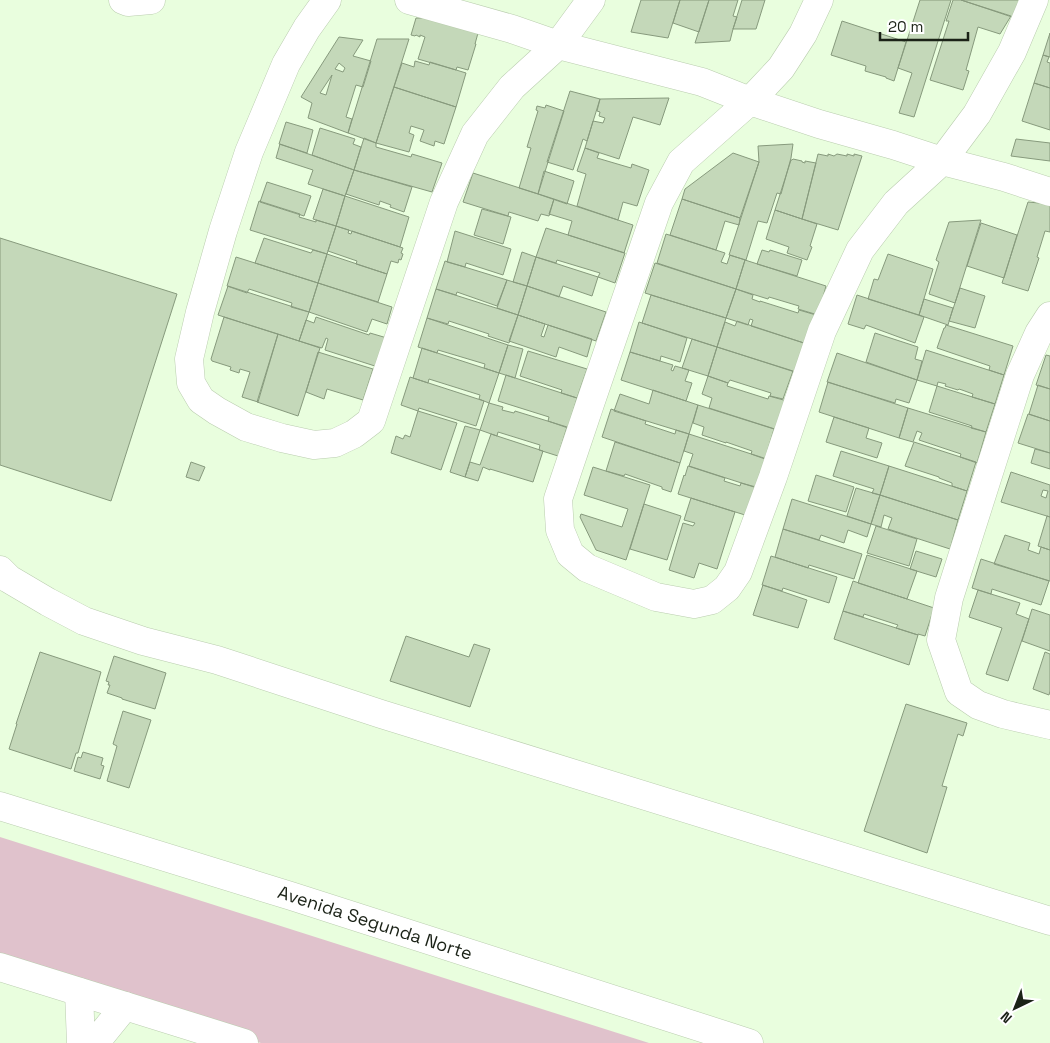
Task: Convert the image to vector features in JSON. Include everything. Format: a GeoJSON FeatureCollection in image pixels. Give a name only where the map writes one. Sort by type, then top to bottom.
{"type":"FeatureCollection","features":[{"type":"Feature","properties":{"kind":"street"},"geometry":{"type":"LineString","coordinates":[[123,0],[128,2],[151,0]]}},
{"type":"Feature","properties":{"kind":"street"},"geometry":{"type":"LineString","coordinates":[[327,0],[307,28],[286,64],[249,152],[220,240],[189,359],[191,383],[201,400],[217,412],[246,427],[314,445],[335,443],[354,434],[371,421],[444,202],[474,134],[512,87],[558,45],[591,0]]}},
{"type":"Feature","properties":{"kind":"street"},"geometry":{"type":"LineString","coordinates":[[408,0],[512,29],[558,45],[702,82],[750,101],[819,124],[1050,192]]}},
{"type":"Feature","properties":{"kind":"street"},"geometry":{"type":"LineString","coordinates":[[818,0],[803,34],[781,68],[750,101],[681,162],[660,204],[590,401],[558,500],[560,530],[570,554],[587,568],[656,597],[694,604],[712,600],[727,588],[738,572],[773,477],[822,332],[860,250],[896,203],[942,161],[977,114],[1008,60],[1034,0]]}},
{"type":"Feature","properties":{"kind":"street"},"geometry":{"type":"LineString","coordinates":[[1050,316],[1039,333],[1020,375],[949,598],[941,640],[959,692],[978,705],[1003,714],[1050,725]]}},
{"type":"Feature","properties":{"kind":"street"},"geometry":{"type":"LineString","coordinates":[[0,570],[9,578],[48,602],[84,621],[143,641],[217,660],[390,716],[1050,921]]}},
{"type":"Feature","properties":{"kind":"street","name":"Avenida Segunda Norte"},"geometry":{"type":"LineString","coordinates":[[0,806],[291,896],[749,1043]]}},
{"type":"Feature","properties":{"kind":"street"},"geometry":{"type":"LineString","coordinates":[[0,967],[244,1043]]}},
{"type":"Feature","properties":{"kind":"street"},"geometry":{"type":"LineString","coordinates":[[78,992],[81,1043]]}},
{"type":"Feature","properties":{"kind":"street"},"geometry":{"type":"LineString","coordinates":[[95,1043],[125,1006]]}},
{"type":"Feature","properties":{"kind":"shaded area"},"geometry":{"type":"Polygon","coordinates":[[[0,837],[649,1043],[261,1043],[0,960],[0,837]]]}},
{"type":"Feature","properties":{"kind":"building"},"geometry":{"type":"Polygon","coordinates":[[[641,0],[680,0],[668,38],[631,32],[641,0]]]}},
{"type":"Feature","properties":{"kind":"building"},"geometry":{"type":"Polygon","coordinates":[[[680,0],[709,0],[699,32],[673,23],[680,0]]]}},
{"type":"Feature","properties":{"kind":"building"},"geometry":{"type":"Polygon","coordinates":[[[709,0],[738,0],[733,16],[737,17],[730,41],[695,43],[709,0]]]}},
{"type":"Feature","properties":{"kind":"building"},"geometry":{"type":"Polygon","coordinates":[[[742,0],[765,0],[756,29],[733,29],[742,0]]]}},
{"type":"Feature","properties":{"kind":"building"},"geometry":{"type":"Polygon","coordinates":[[[920,0],[951,0],[914,117],[899,113],[912,73],[898,68],[920,0]]]}},
{"type":"Feature","properties":{"kind":"building"},"geometry":{"type":"Polygon","coordinates":[[[953,0],[961,0],[1011,16],[1000,34],[978,27],[966,70],[969,71],[963,90],[930,80],[949,21],[946,21],[953,0]]]}},
{"type":"Feature","properties":{"kind":"building"},"geometry":{"type":"Polygon","coordinates":[[[961,0],[1021,0],[1015,18],[961,0]]]}},
{"type":"Feature","properties":{"kind":"building"},"geometry":{"type":"Polygon","coordinates":[[[416,18],[446,18],[481,22],[468,70],[457,67],[456,70],[418,59],[425,37],[411,35],[416,18]]]}},
{"type":"Feature","properties":{"kind":"building"},"geometry":{"type":"Polygon","coordinates":[[[842,21],[906,42],[894,81],[865,71],[866,66],[831,55],[842,21]]]}},
{"type":"Feature","properties":{"kind":"building"},"geometry":{"type":"Polygon","coordinates":[[[1050,33],[1050,57],[1043,55],[1050,33]]]}},
{"type":"Feature","properties":{"kind":"building"},"geometry":{"type":"Polygon","coordinates":[[[339,37],[363,40],[353,56],[371,61],[363,87],[356,85],[346,117],[352,119],[348,133],[308,118],[312,103],[301,97],[339,37]],[[339,63],[335,69],[343,72],[345,68],[339,63]],[[332,75],[320,93],[326,95],[332,75]]]}},
{"type":"Feature","properties":{"kind":"building"},"geometry":{"type":"Polygon","coordinates":[[[377,39],[409,39],[376,143],[348,133],[377,39]]]}},
{"type":"Feature","properties":{"kind":"building"},"geometry":{"type":"Polygon","coordinates":[[[1043,55],[1049,57],[1047,62],[1050,63],[1050,88],[1034,83],[1043,55]]]}},
{"type":"Feature","properties":{"kind":"building"},"geometry":{"type":"Polygon","coordinates":[[[415,61],[429,65],[430,62],[466,73],[456,107],[394,87],[402,63],[414,67],[415,61]]]}},
{"type":"Feature","properties":{"kind":"building"},"geometry":{"type":"Polygon","coordinates":[[[1034,83],[1050,88],[1050,130],[1022,121],[1034,83]]]}},
{"type":"Feature","properties":{"kind":"building"},"geometry":{"type":"Polygon","coordinates":[[[394,87],[456,107],[444,144],[435,141],[434,146],[420,141],[424,130],[411,126],[409,133],[414,135],[409,152],[376,143],[394,87]]]}},
{"type":"Feature","properties":{"kind":"building"},"geometry":{"type":"Polygon","coordinates":[[[570,91],[600,99],[587,141],[583,139],[573,170],[547,162],[570,91]]]}},
{"type":"Feature","properties":{"kind":"building"},"geometry":{"type":"Polygon","coordinates":[[[669,98],[660,125],[633,117],[619,159],[585,148],[593,121],[603,123],[605,118],[599,116],[600,112],[597,111],[600,99],[669,98]]]}},
{"type":"Feature","properties":{"kind":"building"},"geometry":{"type":"Polygon","coordinates":[[[546,105],[564,111],[538,194],[519,188],[531,148],[527,147],[538,111],[536,110],[537,106],[545,108],[546,105]]]}},
{"type":"Feature","properties":{"kind":"building"},"geometry":{"type":"Polygon","coordinates":[[[286,122],[313,130],[307,153],[279,144],[286,122]]]}},
{"type":"Feature","properties":{"kind":"building"},"geometry":{"type":"Polygon","coordinates":[[[320,128],[355,139],[353,144],[361,147],[354,170],[312,155],[320,128]]]}},
{"type":"Feature","properties":{"kind":"building"},"geometry":{"type":"Polygon","coordinates":[[[364,138],[376,143],[376,147],[411,157],[412,154],[442,163],[432,192],[354,170],[364,138]]]}},
{"type":"Feature","properties":{"kind":"building"},"geometry":{"type":"Polygon","coordinates":[[[1016,139],[1050,143],[1050,161],[1011,156],[1016,139]]]}},
{"type":"Feature","properties":{"kind":"building"},"geometry":{"type":"Polygon","coordinates":[[[280,144],[354,170],[345,196],[308,184],[313,170],[276,158],[280,144]]]}},
{"type":"Feature","properties":{"kind":"building"},"geometry":{"type":"Polygon","coordinates":[[[793,144],[781,194],[777,193],[767,223],[758,221],[746,260],[729,255],[759,162],[758,146],[793,144]]]}},
{"type":"Feature","properties":{"kind":"building"},"geometry":{"type":"Polygon","coordinates":[[[585,148],[599,153],[597,158],[631,168],[632,164],[649,170],[637,206],[623,202],[618,220],[577,206],[586,174],[577,171],[585,148]]]}},
{"type":"Feature","properties":{"kind":"building"},"geometry":{"type":"Polygon","coordinates":[[[733,153],[759,162],[740,218],[682,199],[685,189],[733,153]]]}},
{"type":"Feature","properties":{"kind":"building"},"geometry":{"type":"Polygon","coordinates":[[[818,154],[847,156],[847,154],[854,156],[854,154],[862,156],[838,230],[802,219],[818,154]]]}},
{"type":"Feature","properties":{"kind":"building"},"geometry":{"type":"Polygon","coordinates":[[[791,160],[805,163],[805,161],[816,163],[802,219],[775,210],[791,160]]]}},
{"type":"Feature","properties":{"kind":"building"},"geometry":{"type":"Polygon","coordinates":[[[354,170],[412,187],[404,212],[380,201],[379,205],[346,194],[354,170]]]}},
{"type":"Feature","properties":{"kind":"building"},"geometry":{"type":"Polygon","coordinates":[[[544,171],[574,181],[567,204],[538,194],[544,171]]]}},
{"type":"Feature","properties":{"kind":"building"},"geometry":{"type":"Polygon","coordinates":[[[473,173],[554,199],[549,216],[541,214],[538,221],[509,212],[508,216],[463,202],[473,173]]]}},
{"type":"Feature","properties":{"kind":"building"},"geometry":{"type":"Polygon","coordinates":[[[267,182],[311,196],[304,216],[260,202],[267,182]]]}},
{"type":"Feature","properties":{"kind":"building"},"geometry":{"type":"Polygon","coordinates":[[[323,189],[345,196],[336,226],[313,219],[323,189]]]}},
{"type":"Feature","properties":{"kind":"building"},"geometry":{"type":"Polygon","coordinates":[[[345,196],[409,217],[400,247],[336,226],[345,196]]]}},
{"type":"Feature","properties":{"kind":"building"},"geometry":{"type":"Polygon","coordinates":[[[554,199],[633,225],[624,253],[568,235],[572,221],[549,214],[554,199]]]}},
{"type":"Feature","properties":{"kind":"building"},"geometry":{"type":"Polygon","coordinates":[[[682,199],[740,218],[739,225],[725,221],[716,250],[670,235],[682,199]]]}},
{"type":"Feature","properties":{"kind":"building"},"geometry":{"type":"Polygon","coordinates":[[[259,201],[300,214],[299,217],[336,226],[327,254],[250,230],[259,201]]]}},
{"type":"Feature","properties":{"kind":"building"},"geometry":{"type":"Polygon","coordinates":[[[1028,202],[1050,204],[1050,232],[1045,231],[1037,257],[1039,258],[1028,291],[1002,283],[1028,202]]]}},
{"type":"Feature","properties":{"kind":"building"},"geometry":{"type":"Polygon","coordinates":[[[482,209],[511,217],[503,244],[474,235],[482,209]]]}},
{"type":"Feature","properties":{"kind":"building"},"geometry":{"type":"Polygon","coordinates":[[[775,210],[817,224],[807,260],[787,253],[789,247],[766,239],[775,210]]]}},
{"type":"Feature","properties":{"kind":"building"},"geometry":{"type":"Polygon","coordinates":[[[981,220],[955,303],[929,294],[939,262],[936,260],[949,222],[981,220]]]}},
{"type":"Feature","properties":{"kind":"building"},"geometry":{"type":"Polygon","coordinates":[[[981,223],[1017,235],[1004,278],[967,266],[981,223]]]}},
{"type":"Feature","properties":{"kind":"building"},"geometry":{"type":"Polygon","coordinates":[[[336,226],[349,230],[348,233],[351,234],[352,231],[403,248],[401,260],[399,259],[398,263],[391,261],[387,274],[356,264],[357,261],[328,251],[336,226]]]}},
{"type":"Feature","properties":{"kind":"building"},"geometry":{"type":"Polygon","coordinates":[[[546,228],[625,253],[615,283],[598,277],[600,273],[557,260],[556,263],[536,257],[546,228]]]}},
{"type":"Feature","properties":{"kind":"building"},"geometry":{"type":"Polygon","coordinates":[[[455,231],[511,249],[503,275],[466,263],[465,267],[447,262],[455,231]]]}},
{"type":"Feature","properties":{"kind":"building"},"geometry":{"type":"Polygon","coordinates":[[[666,234],[725,253],[721,262],[727,264],[730,255],[745,260],[736,289],[657,263],[666,234]]]}},
{"type":"Feature","properties":{"kind":"building"},"geometry":{"type":"Polygon","coordinates":[[[0,238],[177,294],[111,501],[0,465],[0,238]]]}},
{"type":"Feature","properties":{"kind":"building"},"geometry":{"type":"Polygon","coordinates":[[[264,238],[311,253],[313,250],[327,254],[318,283],[255,263],[264,238]]]}},
{"type":"Feature","properties":{"kind":"building"},"geometry":{"type":"Polygon","coordinates":[[[762,250],[769,252],[770,250],[802,260],[797,276],[757,264],[762,250]]]}},
{"type":"Feature","properties":{"kind":"building"},"geometry":{"type":"Polygon","coordinates":[[[522,252],[536,257],[527,286],[513,282],[522,252]]]}},
{"type":"Feature","properties":{"kind":"building"},"geometry":{"type":"Polygon","coordinates":[[[327,254],[387,274],[378,302],[318,283],[327,254]]]}},
{"type":"Feature","properties":{"kind":"building"},"geometry":{"type":"Polygon","coordinates":[[[888,254],[933,269],[919,315],[868,299],[874,279],[878,280],[888,254]]]}},
{"type":"Feature","properties":{"kind":"building"},"geometry":{"type":"Polygon","coordinates":[[[236,257],[318,283],[309,312],[291,307],[292,303],[249,289],[247,293],[227,286],[236,257]]]}},
{"type":"Feature","properties":{"kind":"building"},"geometry":{"type":"Polygon","coordinates":[[[536,257],[598,277],[592,296],[563,286],[559,297],[527,286],[536,257]]]}},
{"type":"Feature","properties":{"kind":"building"},"geometry":{"type":"Polygon","coordinates":[[[745,260],[826,286],[818,315],[798,309],[799,306],[736,289],[745,260]]]}},
{"type":"Feature","properties":{"kind":"building"},"geometry":{"type":"Polygon","coordinates":[[[445,261],[507,280],[497,306],[457,292],[456,295],[436,289],[445,261]]]}},
{"type":"Feature","properties":{"kind":"building"},"geometry":{"type":"Polygon","coordinates":[[[655,263],[736,289],[726,318],[645,293],[655,263]]]}},
{"type":"Feature","properties":{"kind":"building"},"geometry":{"type":"Polygon","coordinates":[[[507,280],[527,286],[518,315],[497,308],[507,280]]]}},
{"type":"Feature","properties":{"kind":"building"},"geometry":{"type":"Polygon","coordinates":[[[318,283],[392,307],[387,324],[372,319],[367,332],[309,312],[318,283]]]}},
{"type":"Feature","properties":{"kind":"building"},"geometry":{"type":"Polygon","coordinates":[[[228,286],[309,312],[299,341],[218,315],[228,286]]]}},
{"type":"Feature","properties":{"kind":"building"},"geometry":{"type":"Polygon","coordinates":[[[527,286],[606,312],[596,341],[518,315],[527,286]]]}},
{"type":"Feature","properties":{"kind":"building"},"geometry":{"type":"Polygon","coordinates":[[[960,288],[985,296],[975,328],[949,321],[960,288]]]}},
{"type":"Feature","properties":{"kind":"building"},"geometry":{"type":"Polygon","coordinates":[[[436,289],[518,315],[509,343],[488,336],[489,334],[449,321],[448,324],[427,318],[436,289]]]}},
{"type":"Feature","properties":{"kind":"building"},"geometry":{"type":"Polygon","coordinates":[[[736,289],[753,295],[752,299],[760,302],[798,313],[799,310],[816,315],[807,344],[751,326],[753,320],[750,319],[748,325],[726,318],[736,289]]]}},
{"type":"Feature","properties":{"kind":"building"},"geometry":{"type":"Polygon","coordinates":[[[651,295],[726,318],[717,347],[642,323],[651,295]]]}},
{"type":"Feature","properties":{"kind":"building"},"geometry":{"type":"Polygon","coordinates":[[[857,295],[924,317],[915,343],[866,325],[864,329],[848,324],[857,295]]]}},
{"type":"Feature","properties":{"kind":"building"},"geometry":{"type":"Polygon","coordinates":[[[924,299],[953,308],[948,325],[919,315],[924,299]]]}},
{"type":"Feature","properties":{"kind":"building"},"geometry":{"type":"Polygon","coordinates":[[[518,315],[545,324],[541,336],[544,337],[548,325],[592,339],[587,357],[559,347],[556,357],[509,341],[518,315]]]}},
{"type":"Feature","properties":{"kind":"building"},"geometry":{"type":"Polygon","coordinates":[[[224,317],[278,334],[258,402],[242,397],[250,372],[240,369],[239,373],[230,370],[231,367],[211,359],[224,317]]]}},
{"type":"Feature","properties":{"kind":"building"},"geometry":{"type":"Polygon","coordinates":[[[316,317],[369,335],[370,333],[387,338],[378,367],[325,350],[328,339],[326,338],[322,348],[299,341],[306,320],[314,323],[316,317]]]}},
{"type":"Feature","properties":{"kind":"building"},"geometry":{"type":"Polygon","coordinates":[[[427,318],[508,345],[499,373],[484,368],[485,364],[438,350],[437,353],[418,347],[427,318]]]}},
{"type":"Feature","properties":{"kind":"building"},"geometry":{"type":"Polygon","coordinates":[[[737,321],[807,344],[798,373],[717,347],[725,322],[735,326],[737,321]]]}},
{"type":"Feature","properties":{"kind":"building"},"geometry":{"type":"Polygon","coordinates":[[[639,322],[687,338],[680,362],[661,356],[660,361],[630,352],[639,322]]]}},
{"type":"Feature","properties":{"kind":"building"},"geometry":{"type":"Polygon","coordinates":[[[946,325],[1013,346],[1004,375],[989,370],[990,366],[937,348],[946,325]]]}},
{"type":"Feature","properties":{"kind":"building"},"geometry":{"type":"Polygon","coordinates":[[[875,333],[918,347],[915,359],[922,361],[917,380],[866,362],[875,333]]]}},
{"type":"Feature","properties":{"kind":"building"},"geometry":{"type":"Polygon","coordinates":[[[278,334],[320,348],[298,416],[257,402],[278,334]]]}},
{"type":"Feature","properties":{"kind":"building"},"geometry":{"type":"Polygon","coordinates":[[[692,339],[717,347],[708,376],[682,368],[692,339]]]}},
{"type":"Feature","properties":{"kind":"building"},"geometry":{"type":"Polygon","coordinates":[[[508,345],[523,349],[515,378],[499,373],[508,345]]]}},
{"type":"Feature","properties":{"kind":"building"},"geometry":{"type":"Polygon","coordinates":[[[717,347],[793,371],[783,399],[770,396],[771,393],[730,380],[728,383],[708,376],[717,347]]]}},
{"type":"Feature","properties":{"kind":"building"},"geometry":{"type":"Polygon","coordinates":[[[422,348],[499,373],[489,403],[479,399],[480,395],[429,379],[428,383],[413,378],[422,348]]]}},
{"type":"Feature","properties":{"kind":"building"},"geometry":{"type":"Polygon","coordinates":[[[926,350],[1004,375],[995,404],[972,397],[973,394],[962,390],[945,386],[946,384],[938,382],[937,386],[917,380],[926,350]]]}},
{"type":"Feature","properties":{"kind":"building"},"geometry":{"type":"Polygon","coordinates":[[[528,351],[587,369],[577,398],[561,393],[562,390],[520,376],[528,351]]]}},
{"type":"Feature","properties":{"kind":"building"},"geometry":{"type":"Polygon","coordinates":[[[318,352],[373,369],[363,400],[327,389],[324,399],[306,392],[318,352]]]}},
{"type":"Feature","properties":{"kind":"building"},"geometry":{"type":"Polygon","coordinates":[[[630,352],[673,365],[671,370],[673,371],[675,366],[689,370],[685,381],[692,383],[686,401],[621,380],[630,352]]]}},
{"type":"Feature","properties":{"kind":"building"},"geometry":{"type":"Polygon","coordinates":[[[837,353],[917,380],[909,403],[896,399],[895,403],[827,382],[837,353]]]}},
{"type":"Feature","properties":{"kind":"building"},"geometry":{"type":"Polygon","coordinates":[[[1046,355],[1050,356],[1050,389],[1036,385],[1046,355]]]}},
{"type":"Feature","properties":{"kind":"building"},"geometry":{"type":"Polygon","coordinates":[[[506,375],[577,398],[568,428],[548,421],[549,417],[498,401],[506,375]]]}},
{"type":"Feature","properties":{"kind":"building"},"geometry":{"type":"Polygon","coordinates":[[[708,376],[728,383],[727,386],[768,399],[769,396],[787,401],[778,430],[709,408],[712,398],[702,394],[708,376]]]}},
{"type":"Feature","properties":{"kind":"building"},"geometry":{"type":"Polygon","coordinates":[[[410,377],[484,401],[476,426],[419,408],[418,411],[401,405],[410,377]]]}},
{"type":"Feature","properties":{"kind":"building"},"geometry":{"type":"Polygon","coordinates":[[[828,382],[908,408],[899,438],[819,412],[828,382]]]}},
{"type":"Feature","properties":{"kind":"building"},"geometry":{"type":"Polygon","coordinates":[[[1038,385],[1050,389],[1050,421],[1029,414],[1038,385]]]}},
{"type":"Feature","properties":{"kind":"building"},"geometry":{"type":"Polygon","coordinates":[[[937,386],[995,404],[986,432],[929,412],[937,386]]]}},
{"type":"Feature","properties":{"kind":"building"},"geometry":{"type":"Polygon","coordinates":[[[653,390],[698,405],[689,434],[614,411],[620,394],[649,404],[653,390]]]}},
{"type":"Feature","properties":{"kind":"building"},"geometry":{"type":"Polygon","coordinates":[[[489,403],[503,407],[502,410],[514,413],[515,411],[567,427],[558,456],[539,450],[540,445],[498,432],[497,436],[480,430],[489,403]]]}},
{"type":"Feature","properties":{"kind":"building"},"geometry":{"type":"Polygon","coordinates":[[[698,405],[774,429],[765,459],[751,454],[752,451],[702,435],[704,427],[693,423],[698,405]]]}},
{"type":"Feature","properties":{"kind":"building"},"geometry":{"type":"Polygon","coordinates":[[[908,408],[986,432],[977,463],[960,457],[961,454],[919,440],[922,433],[917,431],[913,442],[899,438],[908,408]]]}},
{"type":"Feature","properties":{"kind":"building"},"geometry":{"type":"Polygon","coordinates":[[[611,409],[646,421],[645,424],[675,434],[676,430],[689,434],[680,463],[602,437],[611,409]]]}},
{"type":"Feature","properties":{"kind":"building"},"geometry":{"type":"Polygon","coordinates":[[[418,411],[457,423],[441,470],[391,453],[396,436],[403,439],[405,435],[410,437],[418,411]]]}},
{"type":"Feature","properties":{"kind":"building"},"geometry":{"type":"Polygon","coordinates":[[[1028,414],[1050,421],[1050,453],[1018,443],[1028,414]]]}},
{"type":"Feature","properties":{"kind":"building"},"geometry":{"type":"Polygon","coordinates":[[[834,417],[869,428],[866,438],[882,443],[877,458],[826,442],[834,417]]]}},
{"type":"Feature","properties":{"kind":"building"},"geometry":{"type":"Polygon","coordinates":[[[465,426],[480,430],[465,477],[450,472],[465,426]]]}},
{"type":"Feature","properties":{"kind":"building"},"geometry":{"type":"Polygon","coordinates":[[[491,434],[543,451],[533,482],[483,467],[478,481],[465,477],[470,462],[480,465],[491,434]]]}},
{"type":"Feature","properties":{"kind":"building"},"geometry":{"type":"Polygon","coordinates":[[[689,434],[770,460],[760,489],[689,466],[693,454],[684,451],[689,434]]]}},
{"type":"Feature","properties":{"kind":"building"},"geometry":{"type":"Polygon","coordinates":[[[615,442],[680,463],[671,492],[625,474],[624,476],[606,471],[615,442]]]}},
{"type":"Feature","properties":{"kind":"building"},"geometry":{"type":"Polygon","coordinates":[[[914,442],[976,462],[967,491],[952,486],[952,483],[939,477],[905,466],[914,442]]]}},
{"type":"Feature","properties":{"kind":"building"},"geometry":{"type":"Polygon","coordinates":[[[1035,449],[1050,453],[1050,469],[1031,463],[1035,449]]]}},
{"type":"Feature","properties":{"kind":"building"},"geometry":{"type":"Polygon","coordinates":[[[841,451],[889,466],[880,495],[872,493],[874,489],[833,476],[841,451]]]}},
{"type":"Feature","properties":{"kind":"building"},"geometry":{"type":"Polygon","coordinates":[[[191,462],[205,467],[199,481],[186,477],[191,462]]]}},
{"type":"Feature","properties":{"kind":"building"},"geometry":{"type":"Polygon","coordinates":[[[688,466],[725,478],[724,481],[740,486],[741,483],[756,487],[745,515],[678,494],[688,466]]]}},
{"type":"Feature","properties":{"kind":"building"},"geometry":{"type":"Polygon","coordinates":[[[889,466],[967,491],[958,520],[880,495],[889,466]]]}},
{"type":"Feature","properties":{"kind":"building"},"geometry":{"type":"Polygon","coordinates":[[[593,467],[650,485],[626,560],[596,550],[580,517],[581,514],[622,527],[628,509],[584,495],[593,467]]]}},
{"type":"Feature","properties":{"kind":"building"},"geometry":{"type":"Polygon","coordinates":[[[1011,472],[1050,485],[1050,517],[1001,502],[1011,472]],[[1043,490],[1041,496],[1046,498],[1048,491],[1043,490]]]}},
{"type":"Feature","properties":{"kind":"building"},"geometry":{"type":"Polygon","coordinates":[[[816,475],[854,487],[846,512],[808,501],[816,475]]]}},
{"type":"Feature","properties":{"kind":"building"},"geometry":{"type":"Polygon","coordinates":[[[856,488],[880,495],[871,524],[847,516],[856,488]]]}},
{"type":"Feature","properties":{"kind":"building"},"geometry":{"type":"Polygon","coordinates":[[[880,495],[958,520],[950,549],[888,529],[892,518],[884,515],[881,527],[871,524],[880,495]]]}},
{"type":"Feature","properties":{"kind":"building"},"geometry":{"type":"Polygon","coordinates":[[[691,498],[735,512],[717,569],[699,563],[694,578],[669,570],[683,523],[693,526],[695,523],[684,520],[691,498]]]}},
{"type":"Feature","properties":{"kind":"building"},"geometry":{"type":"Polygon","coordinates":[[[792,499],[871,524],[867,537],[848,530],[844,543],[821,535],[819,540],[783,529],[792,499]]]}},
{"type":"Feature","properties":{"kind":"building"},"geometry":{"type":"Polygon","coordinates":[[[644,504],[681,516],[667,560],[630,549],[644,504]]]}},
{"type":"Feature","properties":{"kind":"building"},"geometry":{"type":"Polygon","coordinates":[[[1047,516],[1050,517],[1050,550],[1038,546],[1047,516]]]}},
{"type":"Feature","properties":{"kind":"building"},"geometry":{"type":"Polygon","coordinates":[[[876,526],[917,539],[909,566],[867,553],[876,526]]]}},
{"type":"Feature","properties":{"kind":"building"},"geometry":{"type":"Polygon","coordinates":[[[783,529],[862,554],[854,579],[809,565],[808,568],[775,557],[783,529]]]}},
{"type":"Feature","properties":{"kind":"building"},"geometry":{"type":"Polygon","coordinates":[[[1005,535],[1030,543],[1028,550],[1039,554],[1041,547],[1050,550],[1050,581],[994,564],[1005,535]]]}},
{"type":"Feature","properties":{"kind":"building"},"geometry":{"type":"Polygon","coordinates":[[[916,551],[942,559],[936,577],[910,569],[916,551]]]}},
{"type":"Feature","properties":{"kind":"building"},"geometry":{"type":"Polygon","coordinates":[[[867,555],[917,571],[907,599],[858,583],[867,555]]]}},
{"type":"Feature","properties":{"kind":"building"},"geometry":{"type":"Polygon","coordinates":[[[771,556],[837,577],[829,603],[783,588],[782,591],[762,585],[771,556]]]}},
{"type":"Feature","properties":{"kind":"building"},"geometry":{"type":"Polygon","coordinates":[[[981,559],[1049,581],[1041,605],[992,589],[991,594],[972,588],[981,559]]]}},
{"type":"Feature","properties":{"kind":"building"},"geometry":{"type":"Polygon","coordinates":[[[853,581],[934,608],[925,636],[896,628],[898,625],[864,614],[863,617],[843,611],[853,581]]]}},
{"type":"Feature","properties":{"kind":"building"},"geometry":{"type":"Polygon","coordinates":[[[763,585],[807,600],[798,628],[753,615],[763,585]]]}},
{"type":"Feature","properties":{"kind":"building"},"geometry":{"type":"Polygon","coordinates":[[[978,590],[1020,603],[1016,614],[1029,619],[1008,681],[986,674],[1002,628],[969,617],[978,590]]]}},
{"type":"Feature","properties":{"kind":"building"},"geometry":{"type":"Polygon","coordinates":[[[1032,609],[1050,615],[1050,651],[1022,641],[1032,609]]]}},
{"type":"Feature","properties":{"kind":"building"},"geometry":{"type":"Polygon","coordinates":[[[843,611],[918,635],[909,665],[834,639],[843,611]]]}},
{"type":"Feature","properties":{"kind":"building"},"geometry":{"type":"Polygon","coordinates":[[[406,636],[469,657],[474,644],[490,649],[470,707],[390,681],[406,636]]]}},
{"type":"Feature","properties":{"kind":"building"},"geometry":{"type":"Polygon","coordinates":[[[40,652],[101,672],[78,753],[76,753],[71,769],[9,749],[40,652]]]}},
{"type":"Feature","properties":{"kind":"building"},"geometry":{"type":"Polygon","coordinates":[[[1045,652],[1050,654],[1049,695],[1033,689],[1045,652]]]}},
{"type":"Feature","properties":{"kind":"building"},"geometry":{"type":"Polygon","coordinates":[[[114,656],[166,673],[155,709],[107,693],[110,685],[106,681],[114,656]]]}},
{"type":"Feature","properties":{"kind":"building"},"geometry":{"type":"Polygon","coordinates":[[[906,704],[967,723],[963,736],[958,734],[942,786],[947,787],[927,853],[864,831],[906,704]]]}},
{"type":"Feature","properties":{"kind":"building"},"geometry":{"type":"Polygon","coordinates":[[[123,711],[151,720],[129,788],[107,781],[117,746],[113,744],[123,711]]]}},
{"type":"Feature","properties":{"kind":"building"},"geometry":{"type":"Polygon","coordinates":[[[83,752],[103,758],[101,765],[104,766],[100,779],[74,771],[78,757],[81,758],[83,752]]]}}]}
